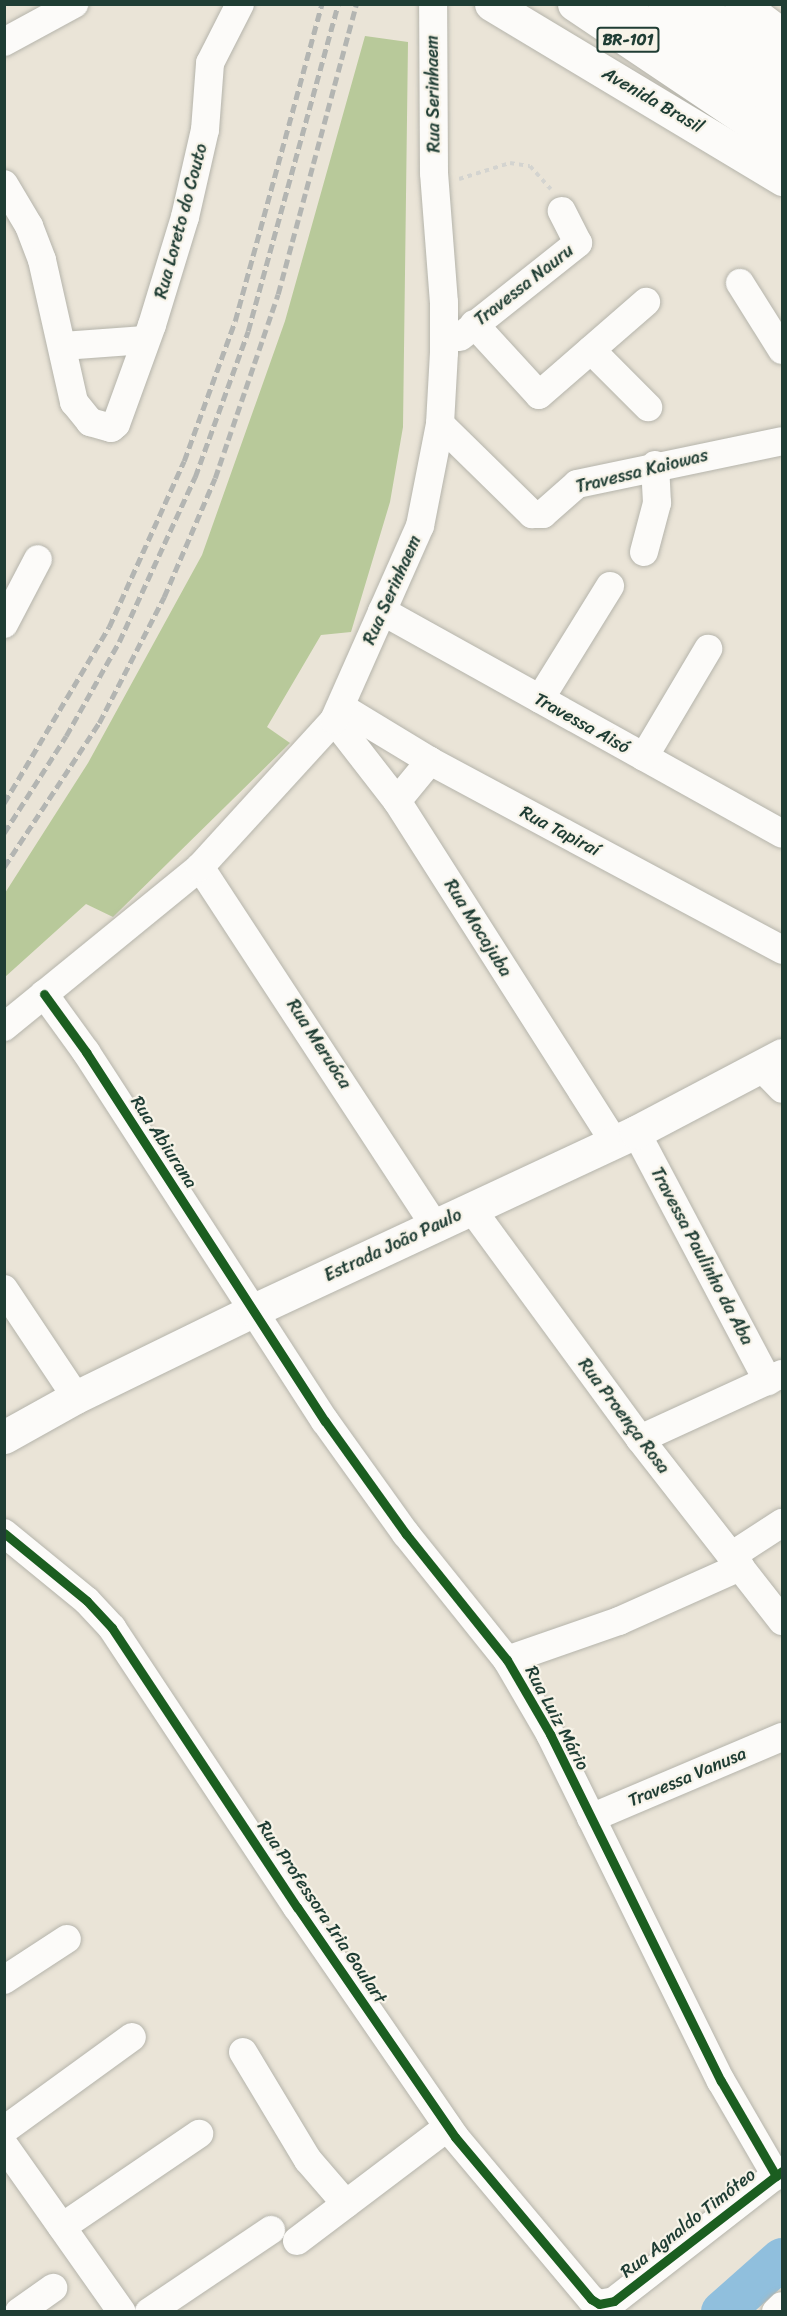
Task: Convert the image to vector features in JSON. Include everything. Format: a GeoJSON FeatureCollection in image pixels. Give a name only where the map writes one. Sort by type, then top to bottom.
{"type":"FeatureCollection","features":[{"type":"Feature","properties":{"kind":"main road","name":"Avenida Brasil"},"geometry":{"type":"LineString","coordinates":[[491,4],[783,179]]}},
{"type":"Feature","properties":{"kind":"main road","name":"Avenida Brasil"},"geometry":{"type":"LineString","coordinates":[[574,4],[783,144]]}},
{"type":"Feature","properties":{"kind":"main road"},"geometry":{"type":"LineString","coordinates":[[694,4],[783,68]]}},
{"type":"Feature","properties":{"kind":"main road"},"geometry":{"type":"LineString","coordinates":[[741,4],[781,34]]}},
{"type":"Feature","properties":{"kind":"main road"},"geometry":{"type":"LineString","coordinates":[[747,156],[783,193]]}},
{"type":"Feature","properties":{"kind":"main road","name":"Estrada João Paulo"},"geometry":{"type":"LineString","coordinates":[[4,1437],[76,1397],[254,1310],[625,1137],[776,1071]]}},
{"type":"Feature","properties":{"kind":"street"},"geometry":{"type":"LineString","coordinates":[[4,42],[74,4]]}},
{"type":"Feature","properties":{"kind":"street","name":"Rua Loreto do Couto"},"geometry":{"type":"LineString","coordinates":[[63,346],[74,402],[90,422],[104,428],[116,424],[185,217],[203,141],[210,63],[240,4]]}},
{"type":"Feature","properties":{"kind":"street","name":"Rua Serinhaem"},"geometry":{"type":"LineString","coordinates":[[4,1027],[200,867],[337,714],[420,526],[440,424],[444,352],[444,303],[435,187],[430,48],[433,4]]}},
{"type":"Feature","properties":{"kind":"street"},"geometry":{"type":"LineString","coordinates":[[620,4],[783,114]]}},
{"type":"Feature","properties":{"kind":"street"},"geometry":{"type":"LineString","coordinates":[[662,4],[783,89]]}},
{"type":"Feature","properties":{"kind":"street"},"geometry":{"type":"LineString","coordinates":[[4,184],[29,226],[42,260],[63,346],[145,340]]}},
{"type":"Feature","properties":{"kind":"street","name":"Travessa Nauru"},"geometry":{"type":"LineString","coordinates":[[444,352],[474,324],[579,243],[562,211]]}},
{"type":"Feature","properties":{"kind":"street"},"geometry":{"type":"LineString","coordinates":[[740,283],[783,350]]}},
{"type":"Feature","properties":{"kind":"street"},"geometry":{"type":"LineString","coordinates":[[474,324],[539,395],[646,302]]}},
{"type":"Feature","properties":{"kind":"street"},"geometry":{"type":"LineString","coordinates":[[591,350],[648,408]]}},
{"type":"Feature","properties":{"kind":"street","name":"Travessa Kaiowas"},"geometry":{"type":"LineString","coordinates":[[440,424],[532,514],[543,513],[577,484],[655,465],[783,441]]}},
{"type":"Feature","properties":{"kind":"street"},"geometry":{"type":"LineString","coordinates":[[644,552],[657,503],[655,465]]}},
{"type":"Feature","properties":{"kind":"street"},"geometry":{"type":"LineString","coordinates":[[4,624],[39,559]]}},
{"type":"Feature","properties":{"kind":"street"},"geometry":{"type":"LineString","coordinates":[[540,699],[610,586]]}},
{"type":"Feature","properties":{"kind":"street","name":"Travessa Aisó"},"geometry":{"type":"LineString","coordinates":[[382,611],[783,834]]}},
{"type":"Feature","properties":{"kind":"street"},"geometry":{"type":"LineString","coordinates":[[644,757],[708,649]]}},
{"type":"Feature","properties":{"kind":"street","name":"Rua Tapiraí"},"geometry":{"type":"LineString","coordinates":[[337,714],[430,761],[783,950]]}},
{"type":"Feature","properties":{"kind":"street","name":"Rua Mocajuba"},"geometry":{"type":"LineString","coordinates":[[337,714],[625,1137]]}},
{"type":"Feature","properties":{"kind":"street"},"geometry":{"type":"LineString","coordinates":[[397,801],[430,761]]}},
{"type":"Feature","properties":{"kind":"street","name":"Rua Meruóca"},"geometry":{"type":"LineString","coordinates":[[200,867],[434,1225]]}},
{"type":"Feature","properties":{"kind":"street","name":"Rua Abiurana"},"geometry":{"type":"LineString","coordinates":[[44,994],[86,1052],[254,1310]]}},
{"type":"Feature","properties":{"kind":"street","name":"Travessa Paulinho da Aba"},"geometry":{"type":"LineString","coordinates":[[625,1137],[775,1378]]}},
{"type":"Feature","properties":{"kind":"street","name":"Rua Proença Rosa"},"geometry":{"type":"LineString","coordinates":[[471,1208],[640,1439],[783,1621]]}},
{"type":"Feature","properties":{"kind":"street"},"geometry":{"type":"LineString","coordinates":[[4,1288],[76,1397]]}},
{"type":"Feature","properties":{"kind":"street","name":"Rua Luiz Mário"},"geometry":{"type":"LineString","coordinates":[[254,1310],[365,1479],[507,1660],[550,1734],[721,2080],[779,2173]]}},
{"type":"Feature","properties":{"kind":"street"},"geometry":{"type":"LineString","coordinates":[[640,1439],[775,1378]]}},
{"type":"Feature","properties":{"kind":"street"},"geometry":{"type":"LineString","coordinates":[[507,1660],[619,1621],[735,1562],[783,1522]]}},
{"type":"Feature","properties":{"kind":"street","name":"Rua Professora Iria Goulart"},"geometry":{"type":"LineString","coordinates":[[4,1533],[87,1601],[112,1628],[448,2127],[591,2299],[598,2304],[614,2301]]}},
{"type":"Feature","properties":{"kind":"street","name":"Travessa Vanusa"},"geometry":{"type":"LineString","coordinates":[[591,1818],[782,1739]]}},
{"type":"Feature","properties":{"kind":"street"},"geometry":{"type":"LineString","coordinates":[[4,1980],[67,1939]]}},
{"type":"Feature","properties":{"kind":"street"},"geometry":{"type":"LineString","coordinates":[[4,2130],[132,2037]]}},
{"type":"Feature","properties":{"kind":"street"},"geometry":{"type":"LineString","coordinates":[[243,2052],[308,2160],[346,2204]]}},
{"type":"Feature","properties":{"kind":"street"},"geometry":{"type":"LineString","coordinates":[[297,2241],[448,2127]]}},
{"type":"Feature","properties":{"kind":"street"},"geometry":{"type":"LineString","coordinates":[[62,2227],[199,2134]]}},
{"type":"Feature","properties":{"kind":"street"},"geometry":{"type":"LineString","coordinates":[[4,2145],[122,2312]]}},
{"type":"Feature","properties":{"kind":"street","name":"Rua Agnaldo Timóteo"},"geometry":{"type":"LineString","coordinates":[[614,2301],[779,2173]]}},
{"type":"Feature","properties":{"kind":"street"},"geometry":{"type":"LineString","coordinates":[[149,2312],[271,2230]]}},
{"type":"Feature","properties":{"kind":"street"},"geometry":{"type":"LineString","coordinates":[[19,2312],[53,2288]]}},
{"type":"Feature","properties":{"kind":"street"},"geometry":{"type":"LineString","coordinates":[[776,2312],[783,2306]]}},
{"type":"Feature","properties":{"kind":"path"},"geometry":{"type":"LineString","coordinates":[[435,187],[510,163],[530,166],[547,180],[562,211]]}},
{"type":"Feature","properties":{"kind":"green space"},"geometry":{"type":"Polygon","coordinates":[[[365,36],[408,42],[403,427],[390,502],[351,632],[321,635],[267,727],[290,743],[113,917],[86,904],[5,977],[5,893],[88,763],[202,555],[285,321],[365,36]]]}},
{"type":"Feature","properties":{"kind":"waterway"},"geometry":{"type":"LineString","coordinates":[[722,2312],[782,2259]]}},
{"type":"Feature","properties":{"kind":"railway"},"geometry":{"type":"LineString","coordinates":[[4,803],[109,627],[184,461],[235,321],[322,4]]}},
{"type":"Feature","properties":{"kind":"railway"},"geometry":{"type":"LineString","coordinates":[[4,833],[66,736],[119,642],[195,477],[248,331],[338,4]]}},
{"type":"Feature","properties":{"kind":"railway"},"geometry":{"type":"LineString","coordinates":[[4,867],[99,723],[164,597],[215,478],[278,294],[356,4]]}},
{"type":"Feature","properties":{"kind":"cycle path"},"geometry":{"type":"LineString","coordinates":[[44,994],[86,1052],[325,1421],[406,1534],[507,1660],[550,1734],[721,2081],[776,2176]]}},
{"type":"Feature","properties":{"kind":"cycle path"},"geometry":{"type":"LineString","coordinates":[[4,1533],[87,1601],[112,1628],[297,1907],[455,2137],[591,2299],[599,2304],[614,2301],[782,2171]]}}]}
